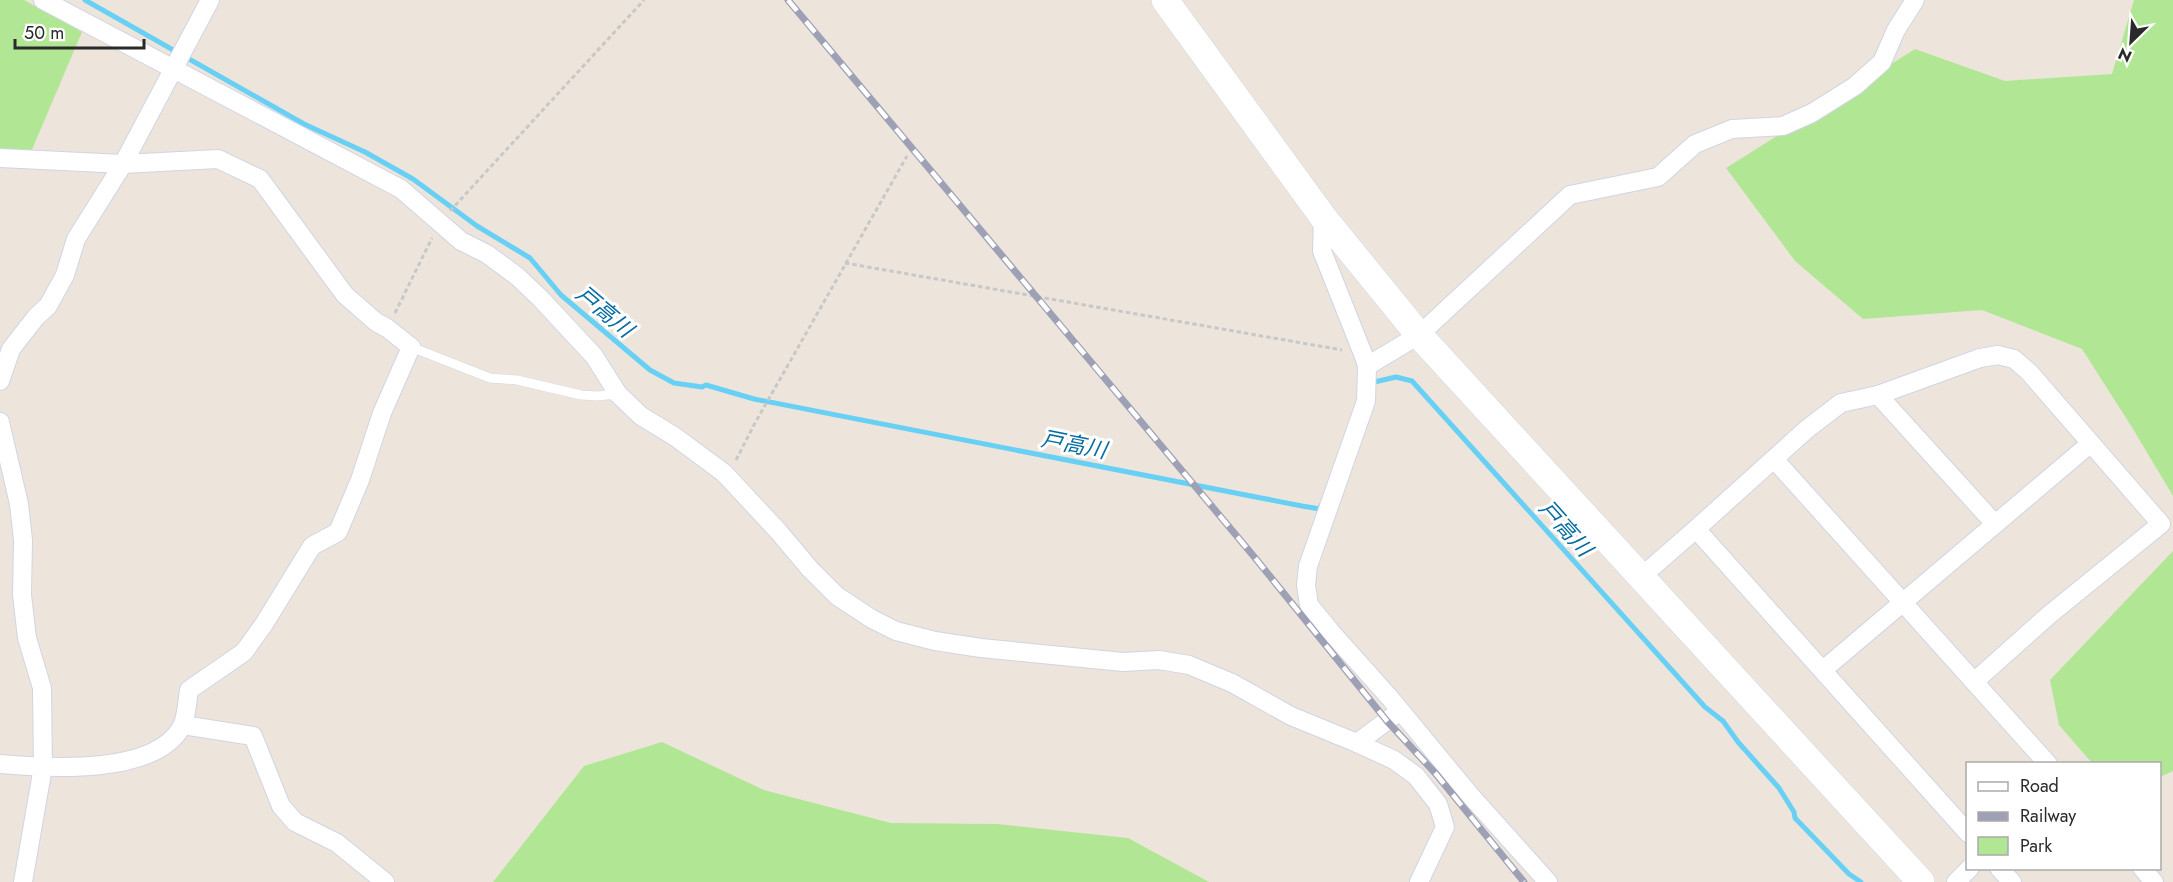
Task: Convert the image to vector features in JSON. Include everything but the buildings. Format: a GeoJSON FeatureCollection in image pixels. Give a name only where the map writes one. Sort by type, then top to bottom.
{"type":"FeatureCollection","features":[{"type":"Feature","properties":{"kind":"street"},"geometry":{"type":"LineString","coordinates":[[43,0],[401,189],[461,241],[487,254],[534,291],[594,356],[618,394],[641,416],[674,436],[724,473],[837,596],[872,619],[896,631],[935,641],[981,648],[1123,663],[1159,660],[1189,665],[1232,683],[1291,716],[1394,760],[1416,776],[1438,804],[1445,827],[1419,882]]}},
{"type":"Feature","properties":{"kind":"street"},"geometry":{"type":"LineString","coordinates":[[0,381],[11,349],[36,317],[48,306],[64,275],[76,239],[123,164],[210,0]]}},
{"type":"Feature","properties":{"kind":"street"},"geometry":{"type":"LineString","coordinates":[[1166,0],[1323,217],[1419,335],[1921,882]]}},
{"type":"Feature","properties":{"kind":"street"},"geometry":{"type":"LineString","coordinates":[[1365,360],[1419,335],[1569,195],[1658,177],[1695,144],[1732,129],[1783,126],[1812,113],[1855,86],[1882,62],[1896,30],[1915,0]]}},
{"type":"Feature","properties":{"kind":"street"},"geometry":{"type":"LineString","coordinates":[[0,158],[123,164],[218,159],[260,179],[345,295],[376,322],[411,347],[382,412],[360,480],[338,532],[312,546],[244,652],[189,690],[183,725],[170,743],[143,755],[112,764],[43,768],[0,764]]}},
{"type":"Feature","properties":{"kind":"street"},"geometry":{"type":"LineString","coordinates":[[1323,217],[1322,251],[1365,360],[1366,401],[1308,566],[1306,585],[1309,605],[1470,795],[1548,882]]}},
{"type":"Feature","properties":{"kind":"street"},"geometry":{"type":"LineString","coordinates":[[1642,576],[1807,429],[1841,403],[1878,395],[1980,358],[1998,355],[2014,359],[2029,372],[2161,524],[2049,615],[1975,681]]}},
{"type":"Feature","properties":{"kind":"street"},"geometry":{"type":"LineString","coordinates":[[1878,395],[1995,524]]}},
{"type":"Feature","properties":{"kind":"street"},"geometry":{"type":"LineString","coordinates":[[0,422],[19,504],[23,540],[22,595],[27,638],[42,688],[43,768],[23,882]]}},
{"type":"Feature","properties":{"kind":"street"},"geometry":{"type":"LineString","coordinates":[[1823,670],[2091,442]]}},
{"type":"Feature","properties":{"kind":"street"},"geometry":{"type":"LineString","coordinates":[[1774,459],[2046,762]]}},
{"type":"Feature","properties":{"kind":"street"},"geometry":{"type":"LineString","coordinates":[[1696,529],[1966,831]]}},
{"type":"Feature","properties":{"kind":"street"},"geometry":{"type":"LineString","coordinates":[[1357,743],[1400,711]]}},
{"type":"Feature","properties":{"kind":"street"},"geometry":{"type":"LineString","coordinates":[[183,725],[253,736],[281,807],[295,822],[337,843],[385,882]]}},
{"type":"Feature","properties":{"kind":"street"},"geometry":{"type":"LineString","coordinates":[[1956,882],[1968,870]]}},
{"type":"Feature","properties":{"kind":"street"},"geometry":{"type":"LineString","coordinates":[[2001,870],[2012,882]]}},
{"type":"Feature","properties":{"kind":"street"},"geometry":{"type":"LineString","coordinates":[[2144,870],[2154,882]]}},
{"type":"Feature","properties":{"kind":"lane"},"geometry":{"type":"LineString","coordinates":[[411,347],[490,378],[517,380],[581,395],[618,394]]}},
{"type":"Feature","properties":{"kind":"path"},"geometry":{"type":"LineString","coordinates":[[387,328],[440,222],[644,0]]}},
{"type":"Feature","properties":{"kind":"path"},"geometry":{"type":"LineString","coordinates":[[724,473],[737,459],[755,423],[907,156]]}},
{"type":"Feature","properties":{"kind":"path"},"geometry":{"type":"LineString","coordinates":[[845,263],[1036,295],[1365,360]]}},
{"type":"Feature","properties":{"kind":"green space"},"geometry":{"type":"Polygon","coordinates":[[[0,0],[24,0],[82,32],[28,159],[0,158],[0,0]]]}},
{"type":"Feature","properties":{"kind":"green space"},"geometry":{"type":"Polygon","coordinates":[[[2134,0],[2173,0],[2173,496],[2082,349],[1982,310],[1863,319],[1795,261],[1726,168],[1915,49],[2005,81],[2112,74],[2134,0]]]}},
{"type":"Feature","properties":{"kind":"green space"},"geometry":{"type":"Polygon","coordinates":[[[2173,551],[2173,771],[2161,777],[2161,762],[2091,762],[2059,725],[2050,680],[2173,551]]]}},
{"type":"Feature","properties":{"kind":"green space"},"geometry":{"type":"Polygon","coordinates":[[[662,742],[764,790],[891,823],[998,824],[1128,838],[1209,882],[493,882],[584,766],[662,742]]]}},
{"type":"Feature","properties":{"kind":"waterway","name":"戸高川"},"geometry":{"type":"LineString","coordinates":[[85,0],[304,124],[365,152],[413,179],[477,226],[530,258],[561,295],[650,370],[674,383],[702,387],[706,385],[754,399],[1302,506],[1320,509],[1321,505]]}},
{"type":"Feature","properties":{"kind":"waterway","name":"戸高川"},"geometry":{"type":"LineString","coordinates":[[1370,383],[1396,377],[1412,381],[1705,707],[1723,721],[1738,742],[1779,788],[1794,812],[1795,818],[1849,874],[1861,882]]}},
{"type":"Feature","properties":{"kind":"railway"},"geometry":{"type":"LineString","coordinates":[[788,0],[1256,559],[1387,721],[1436,774],[1524,882]]}}]}
